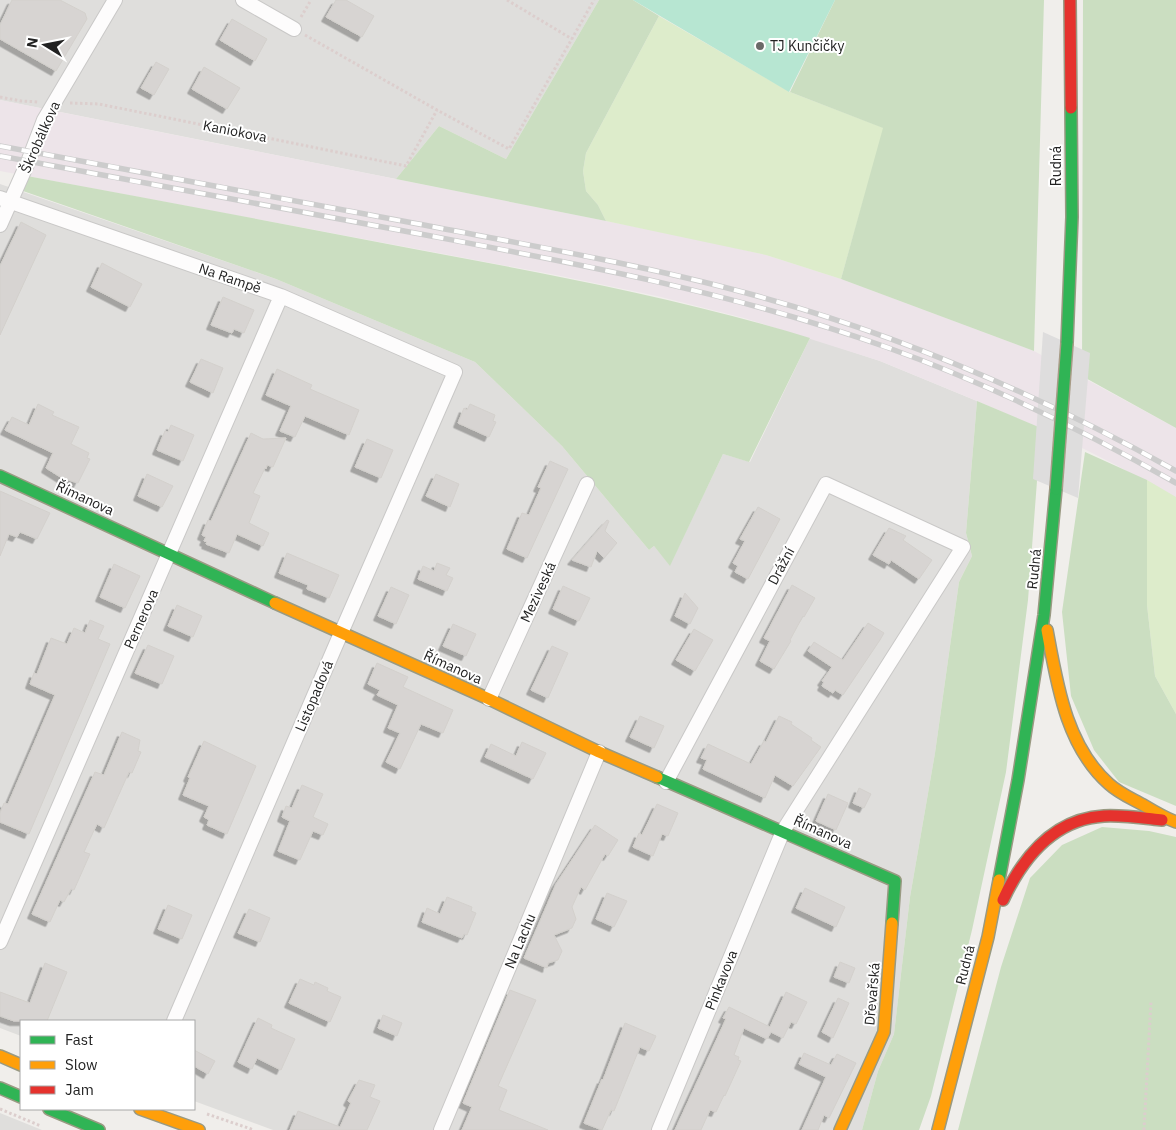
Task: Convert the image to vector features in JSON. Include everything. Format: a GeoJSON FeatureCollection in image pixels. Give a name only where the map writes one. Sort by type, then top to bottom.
{"type":"FeatureCollection","features":[{"type":"Feature","properties":{"kind":"main road","name":"Rudná"},"geometry":{"type":"LineString","coordinates":[[938,1130],[988,937],[1018,780],[1044,615],[1067,343],[1072,217],[1070,0]]}},
{"type":"Feature","properties":{"kind":"main road","name":"Římanova"},"geometry":{"type":"LineString","coordinates":[[0,476],[489,699],[599,752],[895,881]]}},
{"type":"Feature","properties":{"kind":"main road"},"geometry":{"type":"LineString","coordinates":[[1044,615],[1063,703],[1076,737],[1088,758],[1110,785],[1174,821]]}},
{"type":"Feature","properties":{"kind":"main road"},"geometry":{"type":"LineString","coordinates":[[988,937],[1016,872],[1036,847],[1052,834],[1074,823],[1095,818],[1132,817],[1174,821]]}},
{"type":"Feature","properties":{"kind":"main road","name":"Dřevařská"},"geometry":{"type":"LineString","coordinates":[[840,1130],[884,1032],[895,881]]}},
{"type":"Feature","properties":{"kind":"main road"},"geometry":{"type":"LineString","coordinates":[[0,1056],[20,1065]]}},
{"type":"Feature","properties":{"kind":"main road"},"geometry":{"type":"LineString","coordinates":[[0,1088],[20,1097]]}},
{"type":"Feature","properties":{"kind":"main road"},"geometry":{"type":"LineString","coordinates":[[51,1110],[100,1130]]}},
{"type":"Feature","properties":{"kind":"main road"},"geometry":{"type":"LineString","coordinates":[[143,1110],[199,1130]]}},
{"type":"Feature","properties":{"kind":"street","name":"Škrobálkova"},"geometry":{"type":"LineString","coordinates":[[0,225],[5,200],[44,120],[114,0]]}},
{"type":"Feature","properties":{"kind":"street"},"geometry":{"type":"LineString","coordinates":[[243,0],[294,29]]}},
{"type":"Feature","properties":{"kind":"street","name":"Na Rampě"},"geometry":{"type":"LineString","coordinates":[[5,200],[281,296],[456,372]]}},
{"type":"Feature","properties":{"kind":"street","name":"Pernerova"},"geometry":{"type":"LineString","coordinates":[[0,942],[281,296]]}},
{"type":"Feature","properties":{"kind":"street","name":"Listopadová"},"geometry":{"type":"LineString","coordinates":[[174,1020],[456,372]]}},
{"type":"Feature","properties":{"kind":"street","name":"Meziveská"},"geometry":{"type":"LineString","coordinates":[[489,699],[587,484]]}},
{"type":"Feature","properties":{"kind":"street","name":"Drážní"},"geometry":{"type":"LineString","coordinates":[[666,782],[826,484],[963,547]]}},
{"type":"Feature","properties":{"kind":"street","name":"Pinkavova"},"geometry":{"type":"LineString","coordinates":[[659,1130],[783,831],[963,547]]}},
{"type":"Feature","properties":{"kind":"street","name":"Na Lachu"},"geometry":{"type":"LineString","coordinates":[[441,1130],[599,752]]}},
{"type":"Feature","properties":{"kind":"path"},"geometry":{"type":"LineString","coordinates":[[311,0],[294,29],[509,149],[594,0]]}},
{"type":"Feature","properties":{"kind":"path"},"geometry":{"type":"LineString","coordinates":[[507,0],[572,39]]}},
{"type":"Feature","properties":{"kind":"path","name":"Kaniokova"},"geometry":{"type":"LineString","coordinates":[[0,97],[22,101],[100,104],[406,166],[437,110]]}},
{"type":"Feature","properties":{"kind":"path"},"geometry":{"type":"LineString","coordinates":[[1144,1130],[1151,1001]]}},
{"type":"Feature","properties":{"kind":"path"},"geometry":{"type":"LineString","coordinates":[[0,1109],[42,1126]]}},
{"type":"Feature","properties":{"kind":"path"},"geometry":{"type":"LineString","coordinates":[[200,1111],[254,1130]]}},
{"type":"Feature","properties":{"kind":"shaded area"},"geometry":{"type":"Polygon","coordinates":[[[0,0],[599,0],[506,159],[439,126],[396,179],[0,100],[0,0]]]}},
{"type":"Feature","properties":{"kind":"shaded area"},"geometry":{"type":"Polygon","coordinates":[[[0,100],[691,238],[766,255],[841,279],[1034,351],[1176,428],[1176,499],[1116,465],[1062,438],[977,401],[880,361],[744,318],[657,296],[556,275],[0,171],[0,100]]]}},
{"type":"Feature","properties":{"kind":"shaded area"},"geometry":{"type":"Polygon","coordinates":[[[0,184],[276,279],[475,362],[562,446],[649,550],[654,546],[670,565],[723,454],[750,462],[810,338],[880,361],[977,401],[966,533],[972,556],[959,582],[935,753],[910,897],[894,1034],[878,1071],[862,1130],[273,1130],[195,1101],[195,1020],[20,1020],[20,1036],[0,1028],[0,184]]]}},
{"type":"Feature","properties":{"kind":"shaded area"},"geometry":{"type":"Polygon","coordinates":[[[0,1113],[42,1130],[0,1130],[0,1113]]]}},
{"type":"Feature","properties":{"kind":"green space"},"geometry":{"type":"Polygon","coordinates":[[[599,0],[633,0],[659,16],[586,153],[583,171],[586,191],[598,205],[606,221],[396,179],[439,126],[506,159],[599,0]]]}},
{"type":"Feature","properties":{"kind":"green space","name":"TJ Kunčičky"},"geometry":{"type":"Polygon","coordinates":[[[633,0],[835,0],[789,92],[633,0]]]}},
{"type":"Feature","properties":{"kind":"green space"},"geometry":{"type":"Polygon","coordinates":[[[835,0],[1044,0],[1034,351],[841,279],[883,128],[790,92],[835,0]]]}},
{"type":"Feature","properties":{"kind":"green space"},"geometry":{"type":"Polygon","coordinates":[[[1083,0],[1176,0],[1176,428],[1082,376],[1083,0]]]}},
{"type":"Feature","properties":{"kind":"green space"},"geometry":{"type":"Polygon","coordinates":[[[659,16],[790,92],[884,128],[841,279],[766,255],[606,221],[598,205],[586,191],[583,171],[586,153],[659,16]]]}},
{"type":"Feature","properties":{"kind":"green space"},"geometry":{"type":"Polygon","coordinates":[[[27,176],[563,278],[663,299],[810,338],[749,462],[723,454],[670,566],[654,546],[649,550],[562,446],[475,362],[276,279],[23,191],[27,176]]]}},
{"type":"Feature","properties":{"kind":"green space"},"geometry":{"type":"Polygon","coordinates":[[[977,401],[1041,428],[1028,600],[1006,772],[972,930],[931,1096],[919,1130],[862,1130],[878,1071],[894,1034],[910,897],[935,753],[959,582],[972,556],[966,533],[977,401]]]}},
{"type":"Feature","properties":{"kind":"green space"},"geometry":{"type":"Polygon","coordinates":[[[1085,452],[1147,480],[1147,605],[1155,676],[1176,714],[1176,806],[1119,782],[1094,750],[1071,696],[1062,612],[1085,452]]]}},
{"type":"Feature","properties":{"kind":"green space"},"geometry":{"type":"Polygon","coordinates":[[[1147,480],[1176,497],[1176,714],[1155,676],[1147,605],[1147,480]]]}},
{"type":"Feature","properties":{"kind":"green space"},"geometry":{"type":"Polygon","coordinates":[[[1102,827],[1149,831],[1176,837],[1176,1130],[958,1130],[1001,967],[1030,878],[1062,845],[1102,827]]]}},
{"type":"Feature","properties":{"kind":"pier"},"geometry":{"type":"Polygon","coordinates":[[[1043,332],[1090,353],[1078,498],[1033,479],[1043,332]]]}},
{"type":"Feature","properties":{"kind":"building"},"geometry":{"type":"Polygon","coordinates":[[[12,0],[60,0],[85,13],[87,19],[56,71],[0,39],[0,25],[12,0]]]}},
{"type":"Feature","properties":{"kind":"building"},"geometry":{"type":"Polygon","coordinates":[[[336,0],[346,0],[374,16],[362,37],[326,17],[336,0]]]}},
{"type":"Feature","properties":{"kind":"building"},"geometry":{"type":"Polygon","coordinates":[[[232,19],[267,39],[255,61],[220,40],[232,19]]]}},
{"type":"Feature","properties":{"kind":"building"},"geometry":{"type":"Polygon","coordinates":[[[156,62],[169,69],[154,95],[141,88],[156,62]]]}},
{"type":"Feature","properties":{"kind":"building"},"geometry":{"type":"Polygon","coordinates":[[[204,67],[240,88],[227,109],[192,89],[204,67]]]}},
{"type":"Feature","properties":{"kind":"building"},"geometry":{"type":"Polygon","coordinates":[[[21,222],[46,235],[0,335],[0,266],[21,222]]]}},
{"type":"Feature","properties":{"kind":"building"},"geometry":{"type":"Polygon","coordinates":[[[102,263],[142,284],[130,307],[91,287],[102,263]]]}},
{"type":"Feature","properties":{"kind":"building"},"geometry":{"type":"Polygon","coordinates":[[[223,297],[254,310],[244,333],[234,329],[232,333],[211,325],[223,297]]]}},
{"type":"Feature","properties":{"kind":"building"},"geometry":{"type":"Polygon","coordinates":[[[201,359],[223,368],[213,393],[190,382],[201,359]]]}},
{"type":"Feature","properties":{"kind":"building"},"geometry":{"type":"Polygon","coordinates":[[[277,369],[312,385],[310,389],[359,410],[349,435],[305,416],[295,437],[280,431],[291,406],[266,395],[277,369]]]}},
{"type":"Feature","properties":{"kind":"building"},"geometry":{"type":"Polygon","coordinates":[[[38,404],[54,412],[52,415],[79,427],[71,444],[89,453],[87,458],[90,459],[78,483],[62,478],[46,468],[53,453],[5,430],[12,417],[29,425],[38,404]]]}},
{"type":"Feature","properties":{"kind":"building"},"geometry":{"type":"Polygon","coordinates":[[[470,404],[495,415],[493,421],[496,422],[489,437],[458,423],[464,408],[467,410],[470,404]]]}},
{"type":"Feature","properties":{"kind":"building"},"geometry":{"type":"Polygon","coordinates":[[[171,425],[194,435],[183,461],[157,450],[165,431],[168,432],[171,425]]]}},
{"type":"Feature","properties":{"kind":"building"},"geometry":{"type":"Polygon","coordinates":[[[251,433],[263,439],[286,438],[273,467],[267,465],[253,493],[260,496],[249,523],[269,533],[263,546],[237,534],[229,553],[206,544],[207,542],[204,541],[206,537],[202,535],[208,520],[211,521],[251,433]]]}},
{"type":"Feature","properties":{"kind":"building"},"geometry":{"type":"Polygon","coordinates":[[[367,439],[393,450],[381,478],[355,467],[367,439]]]}},
{"type":"Feature","properties":{"kind":"building"},"geometry":{"type":"Polygon","coordinates":[[[550,461],[568,469],[527,558],[507,549],[522,513],[529,515],[541,488],[538,487],[550,461]]]}},
{"type":"Feature","properties":{"kind":"building"},"geometry":{"type":"Polygon","coordinates":[[[147,474],[173,486],[162,507],[138,496],[147,474]]]}},
{"type":"Feature","properties":{"kind":"building"},"geometry":{"type":"Polygon","coordinates":[[[436,474],[459,484],[450,507],[426,496],[436,474]]]}},
{"type":"Feature","properties":{"kind":"building"},"geometry":{"type":"Polygon","coordinates":[[[0,491],[50,513],[37,539],[20,532],[17,537],[9,534],[0,556],[0,491]]]}},
{"type":"Feature","properties":{"kind":"building"},"geometry":{"type":"Polygon","coordinates":[[[758,507],[780,519],[748,579],[735,572],[738,566],[733,563],[745,541],[740,539],[758,507]]]}},
{"type":"Feature","properties":{"kind":"building"},"geometry":{"type":"Polygon","coordinates":[[[607,520],[609,521],[605,531],[617,543],[604,558],[597,551],[591,567],[572,560],[607,520]]]}},
{"type":"Feature","properties":{"kind":"building"},"geometry":{"type":"Polygon","coordinates":[[[889,528],[906,536],[903,540],[932,560],[919,579],[891,560],[889,564],[873,555],[889,528]]]}},
{"type":"Feature","properties":{"kind":"building"},"geometry":{"type":"Polygon","coordinates":[[[287,553],[339,575],[329,598],[307,589],[308,585],[279,573],[287,553]]]}},
{"type":"Feature","properties":{"kind":"building"},"geometry":{"type":"Polygon","coordinates":[[[437,563],[450,568],[446,575],[453,578],[447,591],[418,579],[423,566],[434,571],[437,563]]]}},
{"type":"Feature","properties":{"kind":"building"},"geometry":{"type":"Polygon","coordinates":[[[114,564],[140,576],[125,608],[100,597],[114,564]]]}},
{"type":"Feature","properties":{"kind":"building"},"geometry":{"type":"Polygon","coordinates":[[[792,585],[815,598],[774,669],[760,661],[770,641],[764,638],[792,585]]]}},
{"type":"Feature","properties":{"kind":"building"},"geometry":{"type":"Polygon","coordinates":[[[563,586],[590,598],[579,621],[553,609],[563,586]]]}},
{"type":"Feature","properties":{"kind":"building"},"geometry":{"type":"Polygon","coordinates":[[[391,587],[409,595],[396,624],[378,616],[391,587]]]}},
{"type":"Feature","properties":{"kind":"building"},"geometry":{"type":"Polygon","coordinates":[[[685,593],[698,608],[690,624],[675,616],[685,593]]]}},
{"type":"Feature","properties":{"kind":"building"},"geometry":{"type":"Polygon","coordinates":[[[177,605],[202,616],[193,637],[168,626],[177,605]]]}},
{"type":"Feature","properties":{"kind":"building"},"geometry":{"type":"Polygon","coordinates":[[[90,620],[104,626],[98,639],[110,644],[29,834],[0,822],[0,813],[4,803],[8,804],[55,695],[30,684],[34,673],[37,674],[51,638],[67,644],[74,628],[85,633],[90,620]]]}},
{"type":"Feature","properties":{"kind":"building"},"geometry":{"type":"Polygon","coordinates":[[[868,623],[884,633],[843,695],[835,690],[833,693],[822,686],[824,682],[822,681],[832,667],[808,651],[814,642],[843,660],[868,623]]]}},
{"type":"Feature","properties":{"kind":"building"},"geometry":{"type":"Polygon","coordinates":[[[453,624],[476,634],[466,656],[443,646],[453,624]]]}},
{"type":"Feature","properties":{"kind":"building"},"geometry":{"type":"Polygon","coordinates":[[[694,629],[713,640],[695,671],[676,660],[694,629]]]}},
{"type":"Feature","properties":{"kind":"building"},"geometry":{"type":"Polygon","coordinates":[[[148,645],[174,656],[162,684],[135,673],[148,645]]]}},
{"type":"Feature","properties":{"kind":"building"},"geometry":{"type":"Polygon","coordinates":[[[552,646],[568,653],[548,698],[531,690],[552,646]]]}},
{"type":"Feature","properties":{"kind":"building"},"geometry":{"type":"Polygon","coordinates":[[[377,663],[408,677],[403,687],[453,710],[443,733],[421,724],[400,769],[386,762],[400,733],[388,728],[398,705],[377,695],[380,690],[368,684],[377,663]]]}},
{"type":"Feature","properties":{"kind":"building"},"geometry":{"type":"Polygon","coordinates":[[[640,716],[664,726],[654,748],[630,737],[640,716]]]}},
{"type":"Feature","properties":{"kind":"building"},"geometry":{"type":"Polygon","coordinates":[[[779,716],[792,722],[791,724],[812,738],[811,740],[821,747],[793,786],[775,775],[765,798],[703,769],[707,760],[701,758],[708,744],[751,764],[764,741],[766,742],[779,716]]]}},
{"type":"Feature","properties":{"kind":"building"},"geometry":{"type":"Polygon","coordinates":[[[122,732],[140,740],[138,751],[141,752],[132,773],[129,772],[104,828],[97,824],[84,852],[90,854],[74,890],[71,889],[64,902],[60,900],[50,922],[32,914],[95,772],[104,775],[122,732]]]}},
{"type":"Feature","properties":{"kind":"building"},"geometry":{"type":"Polygon","coordinates":[[[204,741],[256,766],[227,834],[207,825],[209,820],[204,817],[209,806],[183,795],[190,778],[188,777],[204,741]]]}},
{"type":"Feature","properties":{"kind":"building"},"geometry":{"type":"Polygon","coordinates":[[[522,742],[546,753],[533,779],[485,757],[491,744],[516,756],[522,742]]]}},
{"type":"Feature","properties":{"kind":"building"},"geometry":{"type":"Polygon","coordinates":[[[302,785],[323,794],[313,817],[328,824],[323,835],[313,831],[300,860],[278,851],[290,821],[282,817],[286,806],[292,808],[302,785]]]}},
{"type":"Feature","properties":{"kind":"building"},"geometry":{"type":"Polygon","coordinates":[[[859,788],[871,794],[864,808],[853,803],[859,788]]]}},
{"type":"Feature","properties":{"kind":"building"},"geometry":{"type":"Polygon","coordinates":[[[828,794],[848,803],[836,830],[816,821],[828,794]]]}},
{"type":"Feature","properties":{"kind":"building"},"geometry":{"type":"Polygon","coordinates":[[[657,804],[678,813],[668,836],[662,834],[653,856],[633,847],[639,833],[642,835],[657,804]]]}},
{"type":"Feature","properties":{"kind":"building"},"geometry":{"type":"Polygon","coordinates":[[[595,825],[618,840],[608,856],[605,854],[585,890],[581,887],[572,907],[576,919],[572,928],[554,935],[562,951],[558,960],[548,963],[547,968],[524,958],[556,884],[595,825]]]}},
{"type":"Feature","properties":{"kind":"building"},"geometry":{"type":"Polygon","coordinates":[[[805,888],[845,907],[836,927],[796,908],[805,888]]]}},
{"type":"Feature","properties":{"kind":"building"},"geometry":{"type":"Polygon","coordinates":[[[607,893],[627,901],[614,927],[596,919],[607,893]]]}},
{"type":"Feature","properties":{"kind":"building"},"geometry":{"type":"Polygon","coordinates":[[[447,897],[472,907],[471,911],[476,913],[467,935],[464,934],[462,938],[422,922],[427,908],[440,914],[447,897]]]}},
{"type":"Feature","properties":{"kind":"building"},"geometry":{"type":"Polygon","coordinates":[[[168,905],[192,915],[182,939],[158,929],[168,905]]]}},
{"type":"Feature","properties":{"kind":"building"},"geometry":{"type":"Polygon","coordinates":[[[249,909],[270,918],[260,942],[238,933],[249,909]]]}},
{"type":"Feature","properties":{"kind":"building"},"geometry":{"type":"Polygon","coordinates":[[[840,962],[855,968],[849,983],[834,977],[840,962]]]}},
{"type":"Feature","properties":{"kind":"building"},"geometry":{"type":"Polygon","coordinates":[[[45,963],[67,972],[47,1020],[14,1021],[0,1016],[0,992],[30,1003],[45,963]]]}},
{"type":"Feature","properties":{"kind":"building"},"geometry":{"type":"Polygon","coordinates":[[[300,979],[314,985],[315,982],[328,988],[327,991],[341,997],[330,1022],[289,1003],[300,979]]]}},
{"type":"Feature","properties":{"kind":"building"},"geometry":{"type":"Polygon","coordinates":[[[510,990],[536,1000],[498,1086],[507,1090],[499,1110],[548,1130],[462,1130],[472,1107],[463,1103],[510,990]]]}},
{"type":"Feature","properties":{"kind":"building"},"geometry":{"type":"Polygon","coordinates":[[[786,992],[807,1002],[796,1024],[791,1022],[783,1038],[771,1032],[767,1039],[744,1028],[734,1055],[739,1057],[738,1060],[741,1061],[716,1112],[710,1110],[701,1130],[675,1130],[726,1019],[723,1018],[729,1007],[770,1027],[786,992]]]}},
{"type":"Feature","properties":{"kind":"building"},"geometry":{"type":"Polygon","coordinates":[[[838,998],[849,1003],[833,1038],[822,1032],[838,998]]]}},
{"type":"Feature","properties":{"kind":"building"},"geometry":{"type":"Polygon","coordinates":[[[383,1015],[402,1023],[397,1036],[378,1028],[383,1015]]]}},
{"type":"Feature","properties":{"kind":"building"},"geometry":{"type":"Polygon","coordinates":[[[258,1018],[272,1025],[271,1028],[295,1039],[281,1070],[257,1058],[252,1069],[238,1062],[258,1018]]]}},
{"type":"Feature","properties":{"kind":"building"},"geometry":{"type":"Polygon","coordinates":[[[625,1023],[656,1036],[649,1051],[640,1047],[614,1111],[611,1110],[602,1130],[584,1123],[625,1023]]]}},
{"type":"Feature","properties":{"kind":"building"},"geometry":{"type":"Polygon","coordinates":[[[195,1051],[215,1061],[208,1074],[195,1067],[195,1051]]]}},
{"type":"Feature","properties":{"kind":"building"},"geometry":{"type":"Polygon","coordinates":[[[804,1053],[831,1065],[837,1054],[856,1063],[829,1118],[824,1115],[818,1130],[802,1130],[826,1077],[799,1064],[804,1053]]]}},
{"type":"Feature","properties":{"kind":"building"},"geometry":{"type":"Polygon","coordinates":[[[359,1080],[375,1085],[370,1097],[380,1101],[367,1130],[290,1130],[298,1111],[340,1127],[351,1103],[348,1101],[359,1080]]]}},
{"type":"Feature","properties":{"kind":"railway"},"geometry":{"type":"LineString","coordinates":[[0,146],[547,248],[669,274],[750,294],[860,328],[968,369],[1074,417],[1176,471]]}},
{"type":"Feature","properties":{"kind":"railway"},"geometry":{"type":"LineString","coordinates":[[0,156],[546,258],[660,282],[774,311],[886,347],[960,376],[1070,426],[1176,483]]}},
{"type":"Feature","properties":{"kind":"traffic: fast"},"geometry":{"type":"LineString","coordinates":[[1067,343],[1072,217],[1071,108]]}},
{"type":"Feature","properties":{"kind":"traffic: fast"},"geometry":{"type":"LineString","coordinates":[[1056,489],[1067,343]]}},
{"type":"Feature","properties":{"kind":"traffic: fast"},"geometry":{"type":"LineString","coordinates":[[0,476],[275,603]]}},
{"type":"Feature","properties":{"kind":"traffic: fast"},"geometry":{"type":"LineString","coordinates":[[999,880],[1018,780],[1044,615],[1056,489]]}},
{"type":"Feature","properties":{"kind":"traffic: fast"},"geometry":{"type":"LineString","coordinates":[[657,777],[895,881],[892,923]]}},
{"type":"Feature","properties":{"kind":"traffic: fast"},"geometry":{"type":"LineString","coordinates":[[0,1088],[20,1097]]}},
{"type":"Feature","properties":{"kind":"traffic: fast"},"geometry":{"type":"LineString","coordinates":[[51,1110],[99,1130]]}},
{"type":"Feature","properties":{"kind":"traffic: slow"},"geometry":{"type":"LineString","coordinates":[[275,603],[657,777]]}},
{"type":"Feature","properties":{"kind":"traffic: slow"},"geometry":{"type":"LineString","coordinates":[[1047,630],[1066,713],[1073,733],[1094,769],[1113,788],[1122,794],[1176,822]]}},
{"type":"Feature","properties":{"kind":"traffic: slow"},"geometry":{"type":"LineString","coordinates":[[938,1130],[988,937],[999,880]]}},
{"type":"Feature","properties":{"kind":"traffic: slow"},"geometry":{"type":"LineString","coordinates":[[840,1130],[884,1032],[892,923]]}},
{"type":"Feature","properties":{"kind":"traffic: slow"},"geometry":{"type":"LineString","coordinates":[[0,1056],[20,1065]]}},
{"type":"Feature","properties":{"kind":"traffic: slow"},"geometry":{"type":"LineString","coordinates":[[143,1110],[199,1130]]}},
{"type":"Feature","properties":{"kind":"traffic: jam"},"geometry":{"type":"LineString","coordinates":[[1070,0],[1071,108]]}},
{"type":"Feature","properties":{"kind":"traffic: jam"},"geometry":{"type":"LineString","coordinates":[[1003,900],[1020,869],[1031,855],[1042,843],[1070,824],[1104,816],[1126,816],[1162,820]]}},
{"type":"Feature","properties":{"kind":"place","name":"TJ Kunčičky"},"geometry":{"type":"Point","coordinates":[760,46]}}]}
